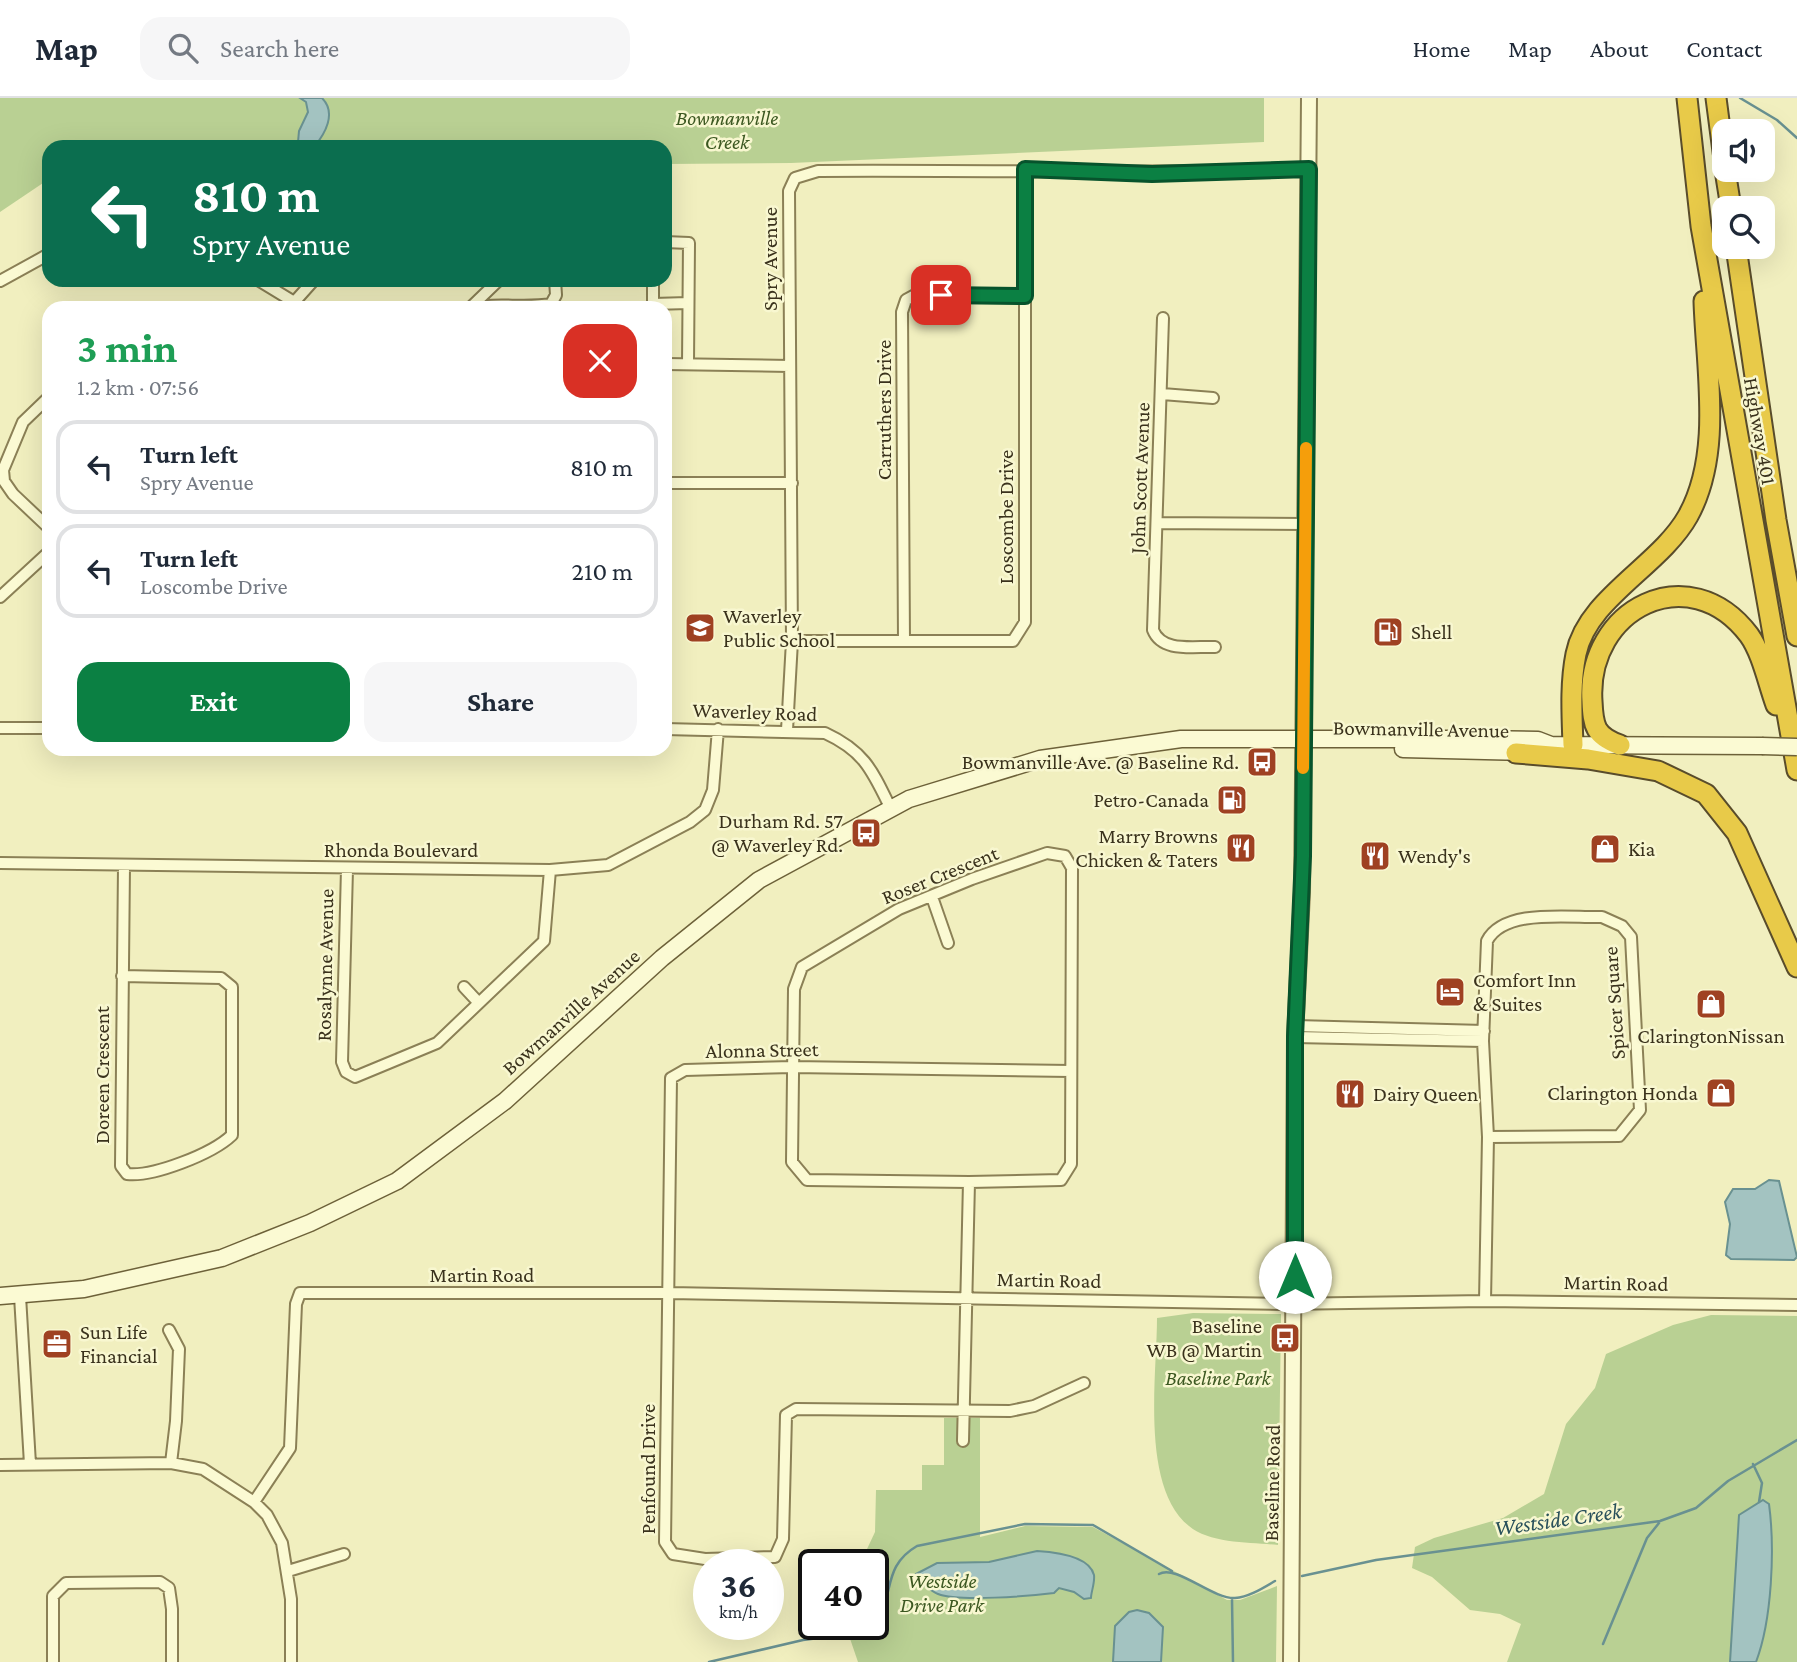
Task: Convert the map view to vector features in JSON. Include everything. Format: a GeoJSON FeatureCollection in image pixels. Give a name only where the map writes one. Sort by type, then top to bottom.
{"type":"FeatureCollection","features":[{"type":"Feature","properties":{"kind":"highway","name":"Highway 401"},"geometry":{"type":"LineString","coordinates":[[1687,98],[1701,226],[1796,758]]}},
{"type":"Feature","properties":{"kind":"highway"},"geometry":{"type":"LineString","coordinates":[[1716,98],[1719,119]]}},
{"type":"Feature","properties":{"kind":"highway"},"geometry":{"type":"LineString","coordinates":[[1573,745],[1576,652],[1588,626],[1604,605],[1670,544],[1689,515],[1700,488],[1709,434],[1701,226]]}},
{"type":"Feature","properties":{"kind":"highway","name":"Highway 401"},"geometry":{"type":"LineString","coordinates":[[1738,259],[1776,520],[1797,636]]}},
{"type":"Feature","properties":{"kind":"highway"},"geometry":{"type":"LineString","coordinates":[[1620,745],[1603,739],[1596,731],[1591,689],[1596,655],[1609,631],[1631,611],[1653,600],[1675,596],[1702,601],[1727,614],[1749,636],[1796,758]]}},
{"type":"Feature","properties":{"kind":"highway"},"geometry":{"type":"LineString","coordinates":[[1516,753],[1588,759],[1658,771],[1706,794],[1737,833],[1797,967]]}},
{"type":"Feature","properties":{"kind":"main road","name":"Bowmanville Avenue"},"geometry":{"type":"LineString","coordinates":[[0,1296],[84,1289],[222,1258],[310,1223],[397,1181],[505,1101],[662,958],[759,880],[890,807],[1040,759],[1163,743],[1182,750],[1303,743],[1538,740],[1551,745],[1762,746],[1796,758]]}},
{"type":"Feature","properties":{"kind":"main road","name":"Bowmanville Avenue"},"geometry":{"type":"LineString","coordinates":[[1303,743],[1516,753],[1538,751],[1551,745]]}},
{"type":"Feature","properties":{"kind":"street","name":"Baseline Road"},"geometry":{"type":"LineString","coordinates":[[1291,1662],[1296,1031],[1302,892],[1309,98]]}},
{"type":"Feature","properties":{"kind":"street","name":"Spry Avenue"},"geometry":{"type":"LineString","coordinates":[[788,730],[792,641],[789,191],[795,178],[818,170],[1025,169],[1152,174],[1309,169]]}},
{"type":"Feature","properties":{"kind":"street","name":"Loscombe Drive"},"geometry":{"type":"LineString","coordinates":[[792,641],[1013,641],[1025,622],[1025,169]]}},
{"type":"Feature","properties":{"kind":"street"},"geometry":{"type":"LineString","coordinates":[[672,242],[689,243],[688,364]]}},
{"type":"Feature","properties":{"kind":"street"},"geometry":{"type":"LineString","coordinates":[[0,281],[42,258]]}},
{"type":"Feature","properties":{"kind":"street"},"geometry":{"type":"LineString","coordinates":[[268,287],[289,301]]}},
{"type":"Feature","properties":{"kind":"street"},"geometry":{"type":"LineString","coordinates":[[477,301],[492,287]]}},
{"type":"Feature","properties":{"kind":"street","name":"Carruthers Drive"},"geometry":{"type":"LineString","coordinates":[[904,641],[902,312],[906,300],[917,294],[1025,296]]}},
{"type":"Feature","properties":{"kind":"street"},"geometry":{"type":"LineString","coordinates":[[672,303],[688,303]]}},
{"type":"Feature","properties":{"kind":"street","name":"John Scott Avenue"},"geometry":{"type":"LineString","coordinates":[[1163,317],[1153,630],[1157,639],[1168,646],[1215,647]]}},
{"type":"Feature","properties":{"kind":"street"},"geometry":{"type":"LineString","coordinates":[[672,364],[790,366]]}},
{"type":"Feature","properties":{"kind":"street"},"geometry":{"type":"LineString","coordinates":[[1162,394],[1213,398]]}},
{"type":"Feature","properties":{"kind":"street"},"geometry":{"type":"LineString","coordinates":[[42,404],[23,422],[3,470],[4,481],[13,494],[42,521]]}},
{"type":"Feature","properties":{"kind":"street"},"geometry":{"type":"LineString","coordinates":[[672,483],[792,483]]}},
{"type":"Feature","properties":{"kind":"street"},"geometry":{"type":"LineString","coordinates":[[1157,523],[1305,524]]}},
{"type":"Feature","properties":{"kind":"street"},"geometry":{"type":"LineString","coordinates":[[0,597],[42,558]]}},
{"type":"Feature","properties":{"kind":"street"},"geometry":{"type":"LineString","coordinates":[[0,728],[42,728]]}},
{"type":"Feature","properties":{"kind":"street","name":"Waverley Road"},"geometry":{"type":"LineString","coordinates":[[672,729],[825,733],[846,743],[867,761],[890,807]]}},
{"type":"Feature","properties":{"kind":"street","name":"Rhonda Boulevard"},"geometry":{"type":"LineString","coordinates":[[0,863],[550,870],[608,865],[690,822],[705,810],[713,790],[718,729]]}},
{"type":"Feature","properties":{"kind":"street","name":"Roser Crescent"},"geometry":{"type":"LineString","coordinates":[[1047,853],[1065,856],[1072,868],[1071,1164],[1061,1180],[807,1180],[792,1162],[794,989],[802,967],[899,909],[932,897],[972,879],[1047,853]]}},
{"type":"Feature","properties":{"kind":"street","name":"Doreen Crescent"},"geometry":{"type":"LineString","coordinates":[[122,976],[221,978],[232,988],[232,1135],[220,1147],[141,1176],[127,1174],[121,1166],[122,976],[124,866]]}},
{"type":"Feature","properties":{"kind":"street","name":"Rosalynne Avenue"},"geometry":{"type":"LineString","coordinates":[[347,869],[342,1062],[346,1072],[355,1077],[437,1043],[544,941],[550,870]]}},
{"type":"Feature","properties":{"kind":"street"},"geometry":{"type":"LineString","coordinates":[[932,897],[948,943]]}},
{"type":"Feature","properties":{"kind":"street","name":"Spicer Square"},"geometry":{"type":"LineString","coordinates":[[1485,1301],[1488,1137],[1484,1036],[1487,941],[1501,926],[1514,919],[1602,917],[1622,926],[1631,937],[1640,1110],[1619,1136],[1488,1137]]}},
{"type":"Feature","properties":{"kind":"street"},"geometry":{"type":"LineString","coordinates":[[464,987],[478,1002]]}},
{"type":"Feature","properties":{"kind":"street"},"geometry":{"type":"LineString","coordinates":[[1296,1031],[1484,1036]]}},
{"type":"Feature","properties":{"kind":"street","name":"Alonna Street"},"geometry":{"type":"LineString","coordinates":[[670,1293],[671,1078],[685,1070],[792,1067],[1071,1071]]}},
{"type":"Feature","properties":{"kind":"street"},"geometry":{"type":"LineString","coordinates":[[963,1441],[969,1182]]}},
{"type":"Feature","properties":{"kind":"street","name":"Martin Road"},"geometry":{"type":"LineString","coordinates":[[254,1502],[290,1448],[296,1304],[300,1293],[670,1293],[1294,1304],[1485,1301],[1797,1305]]}},
{"type":"Feature","properties":{"kind":"street","name":"Penfound Drive"},"geometry":{"type":"LineString","coordinates":[[670,1293],[665,1542],[673,1554],[705,1559],[775,1557],[783,1539],[786,1415],[796,1409],[963,1411]]}},
{"type":"Feature","properties":{"kind":"street"},"geometry":{"type":"LineString","coordinates":[[20,1296],[30,1464]]}},
{"type":"Feature","properties":{"kind":"street"},"geometry":{"type":"LineString","coordinates":[[169,1330],[179,1349],[171,1463]]}},
{"type":"Feature","properties":{"kind":"street"},"geometry":{"type":"LineString","coordinates":[[963,1411],[1010,1411],[1034,1406],[1084,1383]]}},
{"type":"Feature","properties":{"kind":"street"},"geometry":{"type":"LineString","coordinates":[[0,1465],[171,1463],[203,1469],[254,1502],[267,1516],[282,1543],[288,1571],[291,1662]]}},
{"type":"Feature","properties":{"kind":"street"},"geometry":{"type":"LineString","coordinates":[[288,1571],[344,1554]]}},
{"type":"Feature","properties":{"kind":"street"},"geometry":{"type":"LineString","coordinates":[[52,1662],[53,1595],[65,1583],[106,1582],[160,1582],[169,1588],[172,1609],[172,1662]]}},
{"type":"Feature","properties":{"kind":"green space","name":"Bowmanville Creek"},"geometry":{"type":"Polygon","coordinates":[[[0,98],[1264,98],[1264,142],[791,163],[672,164],[672,140],[42,140],[42,184],[0,212],[0,98]]]}},
{"type":"Feature","properties":{"kind":"green space","name":"Baseline Park"},"geometry":{"type":"Polygon","coordinates":[[[1193,1313],[1281,1314],[1278,1545],[1231,1541],[1198,1532],[1189,1526],[1174,1508],[1163,1485],[1157,1458],[1155,1428],[1157,1318],[1193,1313]]]}},
{"type":"Feature","properties":{"kind":"green space"},"geometry":{"type":"Polygon","coordinates":[[[1711,1315],[1797,1316],[1797,1662],[1756,1662],[1760,1652],[1739,1515],[1730,1662],[1507,1662],[1521,1624],[1500,1614],[1470,1610],[1432,1577],[1412,1568],[1415,1547],[1434,1538],[1503,1518],[1544,1494],[1566,1424],[1595,1388],[1606,1354],[1673,1325],[1711,1315]]]}},
{"type":"Feature","properties":{"kind":"green space","name":"Westside Drive Park"},"geometry":{"type":"Polygon","coordinates":[[[944,1418],[980,1418],[980,1537],[1025,1526],[1093,1527],[1227,1600],[1240,1600],[1277,1586],[1276,1662],[858,1662],[850,1640],[889,1640],[889,1549],[867,1549],[875,1532],[876,1490],[922,1490],[922,1465],[944,1465],[944,1418]]]}},
{"type":"Feature","properties":{"kind":"water"},"geometry":{"type":"Polygon","coordinates":[[[300,98],[322,98],[329,110],[328,123],[319,140],[298,140],[299,131],[308,112],[306,102],[300,98]]]}},
{"type":"Feature","properties":{"kind":"water"},"geometry":{"type":"Polygon","coordinates":[[[1769,1180],[1779,1181],[1797,1257],[1794,1260],[1731,1259],[1726,1255],[1730,1224],[1725,1202],[1733,1189],[1755,1189],[1769,1180]]]}},
{"type":"Feature","properties":{"kind":"water"},"geometry":{"type":"Polygon","coordinates":[[[1763,1500],[1769,1504],[1772,1542],[1766,1626],[1756,1662],[1730,1662],[1739,1515],[1763,1500]]]}},
{"type":"Feature","properties":{"kind":"water"},"geometry":{"type":"Polygon","coordinates":[[[1037,1551],[1070,1556],[1091,1568],[1094,1581],[1091,1598],[1084,1599],[1074,1592],[1059,1588],[1054,1593],[1029,1596],[948,1596],[935,1593],[915,1579],[916,1574],[937,1563],[989,1562],[1037,1551]]]}},
{"type":"Feature","properties":{"kind":"water"},"geometry":{"type":"Polygon","coordinates":[[[1137,1610],[1149,1613],[1163,1627],[1161,1662],[1113,1662],[1115,1626],[1129,1612],[1137,1610]]]}},
{"type":"Feature","properties":{"kind":"waterway"},"geometry":{"type":"LineString","coordinates":[[1740,98],[1777,120],[1797,138]]}},
{"type":"Feature","properties":{"kind":"waterway","name":"Westside Creek"},"geometry":{"type":"LineString","coordinates":[[1302,1576],[1376,1560],[1660,1521],[1696,1508],[1728,1481],[1797,1440]]}},
{"type":"Feature","properties":{"kind":"waterway"},"geometry":{"type":"LineString","coordinates":[[1753,1464],[1762,1483],[1759,1502]]}},
{"type":"Feature","properties":{"kind":"waterway"},"geometry":{"type":"LineString","coordinates":[[1603,1644],[1647,1538],[1659,1523]]}},
{"type":"Feature","properties":{"kind":"waterway"},"geometry":{"type":"LineString","coordinates":[[889,1588],[897,1564],[917,1546],[1025,1524],[1093,1525],[1172,1571]]}},
{"type":"Feature","properties":{"kind":"waterway"},"geometry":{"type":"LineString","coordinates":[[1159,1574],[1175,1574],[1216,1593],[1235,1598],[1251,1594],[1275,1581]]}},
{"type":"Feature","properties":{"kind":"waterway"},"geometry":{"type":"LineString","coordinates":[[1232,1599],[1233,1662]]}},
{"type":"Feature","properties":{"kind":"waterway"},"geometry":{"type":"LineString","coordinates":[[709,1662],[803,1640]]}},
{"type":"Feature","properties":{"kind":"slow traffic"},"geometry":{"type":"LineString","coordinates":[[1303,768],[1306,448]]}},
{"type":"Feature","properties":{"kind":"place","name":"Waverley Public School"},"geometry":{"type":"Point","coordinates":[700,628]}},
{"type":"Feature","properties":{"kind":"place","name":"Shell"},"geometry":{"type":"Point","coordinates":[1388,632]}},
{"type":"Feature","properties":{"kind":"place","name":"Bowmanville Ave. @ Baseline Rd."},"geometry":{"type":"Point","coordinates":[1262,762]}},
{"type":"Feature","properties":{"kind":"place","name":"Petro-Canada"},"geometry":{"type":"Point","coordinates":[1232,800]}},
{"type":"Feature","properties":{"kind":"place","name":"Durham Rd. 57 @ Waverley Rd."},"geometry":{"type":"Point","coordinates":[866,833]}},
{"type":"Feature","properties":{"kind":"place","name":"Marry Browns Chicken & Taters"},"geometry":{"type":"Point","coordinates":[1241,848]}},
{"type":"Feature","properties":{"kind":"place","name":"Kia"},"geometry":{"type":"Point","coordinates":[1605,849]}},
{"type":"Feature","properties":{"kind":"place","name":"Wendy's"},"geometry":{"type":"Point","coordinates":[1375,856]}},
{"type":"Feature","properties":{"kind":"place","name":"Comfort Inn & Suites"},"geometry":{"type":"Point","coordinates":[1450,992]}},
{"type":"Feature","properties":{"kind":"place","name":"ClaringtonNissan"},"geometry":{"type":"Point","coordinates":[1711,1004]}},
{"type":"Feature","properties":{"kind":"place","name":"Clarington Honda"},"geometry":{"type":"Point","coordinates":[1721,1093]}},
{"type":"Feature","properties":{"kind":"place","name":"Dairy Queen"},"geometry":{"type":"Point","coordinates":[1350,1094]}},
{"type":"Feature","properties":{"kind":"place","name":"Baseline WB @ Martin"},"geometry":{"type":"Point","coordinates":[1285,1338]}},
{"type":"Feature","properties":{"kind":"place","name":"Sun Life Financial"},"geometry":{"type":"Point","coordinates":[57,1344]}},
{"type":"Feature","properties":{"kind":"route"},"geometry":{"type":"LineString","coordinates":[[941,295],[1025,296],[1025,169],[1152,174],[1309,169],[1303,856],[1295,1037],[1295,1277]]}}]}
